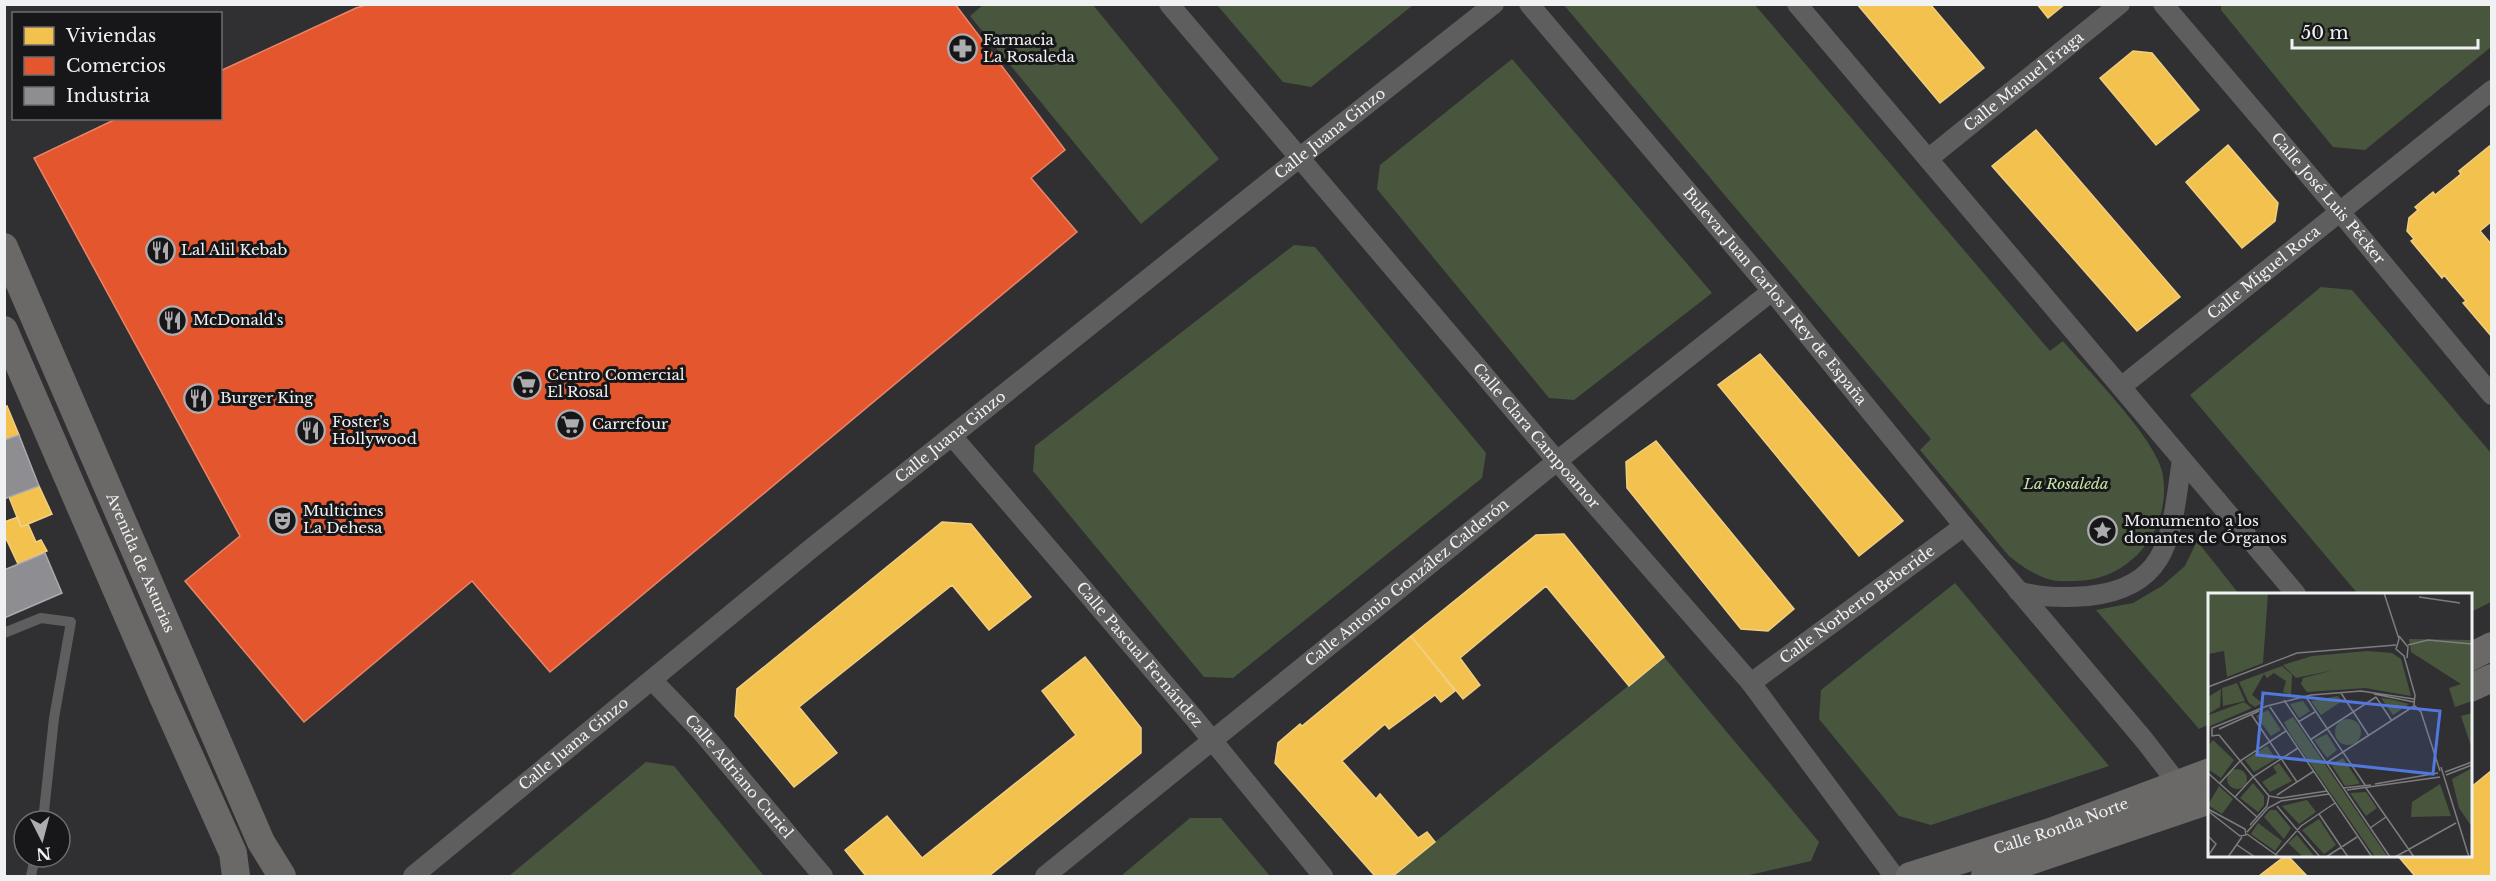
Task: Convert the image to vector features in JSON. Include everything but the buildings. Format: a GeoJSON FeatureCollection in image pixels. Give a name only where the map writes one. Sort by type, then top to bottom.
{"type":"FeatureCollection","features":[{"type":"Feature","properties":{"kind":"main road","name":"Avenida de Asturias"},"geometry":{"type":"LineString","coordinates":[[4,247],[261,842],[282,876]]}},
{"type":"Feature","properties":{"kind":"main road"},"geometry":{"type":"LineString","coordinates":[[7,343],[233,853],[236,876]]}},
{"type":"Feature","properties":{"kind":"main road"},"geometry":{"type":"LineString","coordinates":[[2472,656],[2492,646]]}},
{"type":"Feature","properties":{"kind":"main road"},"geometry":{"type":"LineString","coordinates":[[2472,687],[2492,678]]}},
{"type":"Feature","properties":{"kind":"main road","name":"Calle Ronda Norte"},"geometry":{"type":"LineString","coordinates":[[1985,876],[2194,797],[2208,775]]}},
{"type":"Feature","properties":{"kind":"main road","name":"Calle Ronda Norte"},"geometry":{"type":"LineString","coordinates":[[1910,876],[2050,832],[2194,797]]}},
{"type":"Feature","properties":{"kind":"street","name":"Calle Clara Campoamor"},"geometry":{"type":"LineString","coordinates":[[1168,4],[1750,684],[1894,876]]}},
{"type":"Feature","properties":{"kind":"street","name":"Calle Juana Ginzo"},"geometry":{"type":"LineString","coordinates":[[413,876],[813,547],[1494,4]]}},
{"type":"Feature","properties":{"kind":"street","name":"Bulevar Juan Carlos I Rey de España"},"geometry":{"type":"LineString","coordinates":[[1529,4],[1772,291],[2018,591],[2194,797]]}},
{"type":"Feature","properties":{"kind":"street"},"geometry":{"type":"LineString","coordinates":[[1797,4],[2295,593]]}},
{"type":"Feature","properties":{"kind":"street","name":"Calle Manuel Fraga"},"geometry":{"type":"LineString","coordinates":[[1928,159],[2120,4]]}},
{"type":"Feature","properties":{"kind":"street","name":"Calle José Luis Pécker"},"geometry":{"type":"LineString","coordinates":[[2163,4],[2492,395]]}},
{"type":"Feature","properties":{"kind":"street","name":"Calle Miguel Roca"},"geometry":{"type":"LineString","coordinates":[[2121,387],[2492,90]]}},
{"type":"Feature","properties":{"kind":"street","name":"Calle Antonio González Calderón"},"geometry":{"type":"LineString","coordinates":[[1045,876],[1557,461],[1772,291]]}},
{"type":"Feature","properties":{"kind":"street","name":"Calle Pascual Fernández"},"geometry":{"type":"LineString","coordinates":[[952,436],[1323,876]]}},
{"type":"Feature","properties":{"kind":"street"},"geometry":{"type":"LineString","coordinates":[[2018,591],[2034,596],[2071,597],[2110,593],[2129,587],[2145,576],[2163,551],[2173,516],[2182,460]]}},
{"type":"Feature","properties":{"kind":"street","name":"Calle Norberto Beberide"},"geometry":{"type":"LineString","coordinates":[[1750,684],[1964,526]]}},
{"type":"Feature","properties":{"kind":"street","name":"Calle Adriano Curiel"},"geometry":{"type":"LineString","coordinates":[[652,680],[700,730],[823,876]]}},
{"type":"Feature","properties":{"kind":"lane"},"geometry":{"type":"LineString","coordinates":[[4,633],[41,618],[71,622],[54,718],[44,809]]}},
{"type":"Feature","properties":{"kind":"green space"},"geometry":{"type":"Polygon","coordinates":[[[983,5],[1093,5],[1219,159],[1141,224],[970,16],[983,5]]]}},
{"type":"Feature","properties":{"kind":"green space"},"geometry":{"type":"Polygon","coordinates":[[[1217,5],[1413,5],[1311,87],[1283,82],[1217,5]]]}},
{"type":"Feature","properties":{"kind":"green space","name":"La Rosaleda"},"geometry":{"type":"Polygon","coordinates":[[[1564,5],[1755,5],[2050,351],[2063,341],[2119,404],[2147,441],[2162,471],[2164,492],[2155,530],[2131,561],[2114,572],[2096,579],[2054,581],[2027,569],[2009,556],[1920,450],[1931,439],[1564,5]]]}},
{"type":"Feature","properties":{"kind":"green space"},"geometry":{"type":"Polygon","coordinates":[[[2221,5],[2491,5],[2491,47],[2365,150],[2333,147],[2221,10],[2221,5]]]}},
{"type":"Feature","properties":{"kind":"green space"},"geometry":{"type":"Polygon","coordinates":[[[1512,59],[1712,293],[1574,400],[1549,398],[1377,189],[1380,165],[1512,59]]]}},
{"type":"Feature","properties":{"kind":"green space"},"geometry":{"type":"Polygon","coordinates":[[[1294,245],[1315,247],[1486,453],[1482,478],[1233,678],[1204,677],[1033,471],[1035,446],[1294,245]]]}},
{"type":"Feature","properties":{"kind":"green space"},"geometry":{"type":"Polygon","coordinates":[[[2321,287],[2352,290],[2491,453],[2491,602],[2472,612],[2472,593],[2357,593],[2190,395],[2321,287]]]}},
{"type":"Feature","properties":{"kind":"green space"},"geometry":{"type":"Polygon","coordinates":[[[2197,541],[2238,593],[2208,593],[2208,724],[2199,729],[2096,610],[2133,603],[2162,586],[2185,566],[2197,541]]]}},
{"type":"Feature","properties":{"kind":"green space"},"geometry":{"type":"Polygon","coordinates":[[[1955,583],[2109,766],[1931,825],[1899,816],[1819,719],[1821,690],[1955,583]]]}},
{"type":"Feature","properties":{"kind":"green space"},"geometry":{"type":"Polygon","coordinates":[[[1664,657],[1819,842],[1811,861],[1745,876],[1393,876],[1664,657]]]}},
{"type":"Feature","properties":{"kind":"green space"},"geometry":{"type":"Polygon","coordinates":[[[646,762],[674,766],[764,876],[509,876],[646,762]]]}},
{"type":"Feature","properties":{"kind":"green space"},"geometry":{"type":"Polygon","coordinates":[[[1190,818],[1221,818],[1270,876],[1121,876],[1190,818]]]}},
{"type":"Feature","properties":{"kind":"place","name":"Farmacia La Rosaleda"},"geometry":{"type":"Point","coordinates":[962,49]}},
{"type":"Feature","properties":{"kind":"place","name":"Lal Alil Kebab"},"geometry":{"type":"Point","coordinates":[160,250]}},
{"type":"Feature","properties":{"kind":"place","name":"McDonald's"},"geometry":{"type":"Point","coordinates":[172,320]}},
{"type":"Feature","properties":{"kind":"place","name":"Centro Comercial El Rosal"},"geometry":{"type":"Point","coordinates":[526,384]}},
{"type":"Feature","properties":{"kind":"place","name":"Burger King"},"geometry":{"type":"Point","coordinates":[199,398]}},
{"type":"Feature","properties":{"kind":"place","name":"Carrefour"},"geometry":{"type":"Point","coordinates":[571,424]}},
{"type":"Feature","properties":{"kind":"place","name":"Foster's Hollywood"},"geometry":{"type":"Point","coordinates":[311,431]}},
{"type":"Feature","properties":{"kind":"place","name":"Multicines La Dehesa"},"geometry":{"type":"Point","coordinates":[282,520]}},
{"type":"Feature","properties":{"kind":"place","name":"Monumento a los donantes de Órganos"},"geometry":{"type":"Point","coordinates":[2103,530]}}]}
